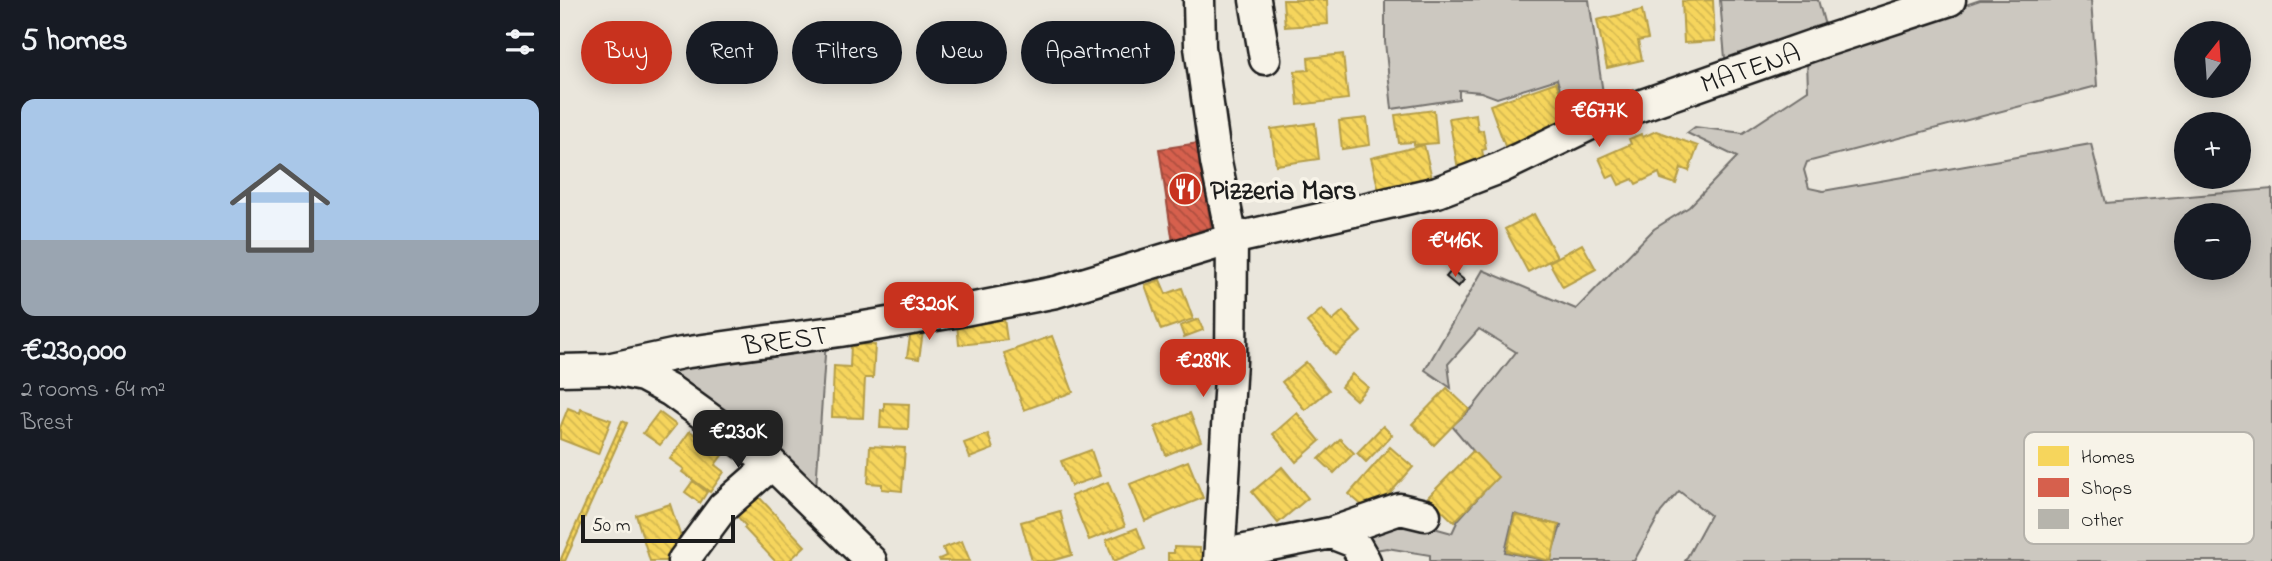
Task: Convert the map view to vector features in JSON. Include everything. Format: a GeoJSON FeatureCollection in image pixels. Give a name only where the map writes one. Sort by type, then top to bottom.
{"type":"FeatureCollection","features":[{"type":"Feature","properties":{"kind":"street"},"geometry":{"type":"LineString","coordinates":[[1199,0],[1200,47],[1216,162],[1232,239],[1231,361],[1219,558],[1331,533],[1400,509],[1425,515]]}},
{"type":"Feature","properties":{"kind":"street"},"geometry":{"type":"LineString","coordinates":[[1255,0],[1265,59]]}},
{"type":"Feature","properties":{"kind":"street","name":"MATENA"},"geometry":{"type":"LineString","coordinates":[[1232,239],[1437,192],[1500,168],[1597,121],[1950,0]]}},
{"type":"Feature","properties":{"kind":"street","name":"BREST"},"geometry":{"type":"LineString","coordinates":[[607,369],[682,353],[841,331],[1056,292],[1232,239]]}},
{"type":"Feature","properties":{"kind":"street"},"geometry":{"type":"LineString","coordinates":[[560,370],[607,369],[643,376],[671,391],[772,464],[872,561]]}},
{"type":"Feature","properties":{"kind":"street"},"geometry":{"type":"LineString","coordinates":[[683,561],[723,507],[772,464]]}},
{"type":"Feature","properties":{"kind":"street"},"geometry":{"type":"LineString","coordinates":[[1331,533],[1354,542],[1365,561]]}},
{"type":"Feature","properties":{"kind":"shaded area"},"geometry":{"type":"Polygon","coordinates":[[[1385,0],[1589,0],[1606,113],[1571,126],[1557,79],[1497,98],[1481,92],[1459,90],[1459,99],[1392,109],[1385,42],[1385,0]]]}},
{"type":"Feature","properties":{"kind":"shaded area"},"geometry":{"type":"Polygon","coordinates":[[[1720,0],[1818,0],[1827,33],[1726,70],[1720,0]]]}},
{"type":"Feature","properties":{"kind":"shaded area"},"geometry":{"type":"Polygon","coordinates":[[[1980,0],[2091,0],[2097,86],[1807,162],[1804,170],[1809,188],[1823,191],[2091,144],[2106,203],[2272,189],[2272,561],[1685,561],[1710,515],[1679,491],[1661,512],[1634,561],[1549,561],[1430,561],[1430,555],[1387,548],[1369,551],[1350,535],[1398,518],[1452,533],[1458,520],[1496,478],[1452,426],[1473,407],[1516,352],[1479,329],[1448,364],[1451,388],[1425,370],[1483,270],[1576,309],[1654,229],[1689,207],[1737,157],[1687,133],[1695,127],[1743,133],[1808,90],[1807,60],[1980,0]],[[1514,514],[1505,552],[1549,561],[1561,526],[1514,514]]]}},
{"type":"Feature","properties":{"kind":"shaded area"},"geometry":{"type":"Polygon","coordinates":[[[826,340],[816,488],[668,378],[670,367],[826,340]]]}},
{"type":"Feature","properties":{"kind":"building: Homes"},"geometry":{"type":"Polygon","coordinates":[[[1283,0],[1327,0],[1328,24],[1285,27],[1283,0]]]}},
{"type":"Feature","properties":{"kind":"building: Homes"},"geometry":{"type":"Polygon","coordinates":[[[1713,0],[1715,41],[1684,43],[1682,1],[1713,0]]]}},
{"type":"Feature","properties":{"kind":"building: Homes"},"geometry":{"type":"Polygon","coordinates":[[[1642,10],[1648,39],[1638,41],[1642,60],[1607,68],[1597,20],[1642,10]]]}},
{"type":"Feature","properties":{"kind":"building: Homes"},"geometry":{"type":"Polygon","coordinates":[[[1343,54],[1348,99],[1298,105],[1295,71],[1309,70],[1308,58],[1343,54]]]}},
{"type":"Feature","properties":{"kind":"building: Homes"},"geometry":{"type":"Polygon","coordinates":[[[1556,82],[1571,123],[1505,146],[1490,105],[1556,82]]]}},
{"type":"Feature","properties":{"kind":"building: Homes"},"geometry":{"type":"Polygon","coordinates":[[[1434,110],[1437,143],[1399,143],[1395,115],[1434,110]]]}},
{"type":"Feature","properties":{"kind":"building: Homes"},"geometry":{"type":"Polygon","coordinates":[[[1476,114],[1478,131],[1483,130],[1486,149],[1482,150],[1485,165],[1458,169],[1449,118],[1476,114]]]}},
{"type":"Feature","properties":{"kind":"building: Homes"},"geometry":{"type":"Polygon","coordinates":[[[1367,118],[1370,145],[1342,149],[1339,121],[1367,118]]]}},
{"type":"Feature","properties":{"kind":"building: Homes"},"geometry":{"type":"Polygon","coordinates":[[[1315,123],[1319,159],[1276,165],[1271,129],[1315,123]]]}},
{"type":"Feature","properties":{"kind":"building: Homes"},"geometry":{"type":"Polygon","coordinates":[[[1656,131],[1698,146],[1689,171],[1681,168],[1676,184],[1661,179],[1659,173],[1636,184],[1633,179],[1619,185],[1614,175],[1608,178],[1599,158],[1631,144],[1629,139],[1656,131]]]}},
{"type":"Feature","properties":{"kind":"building: Homes"},"geometry":{"type":"Polygon","coordinates":[[[1424,145],[1432,178],[1379,191],[1371,158],[1424,145]]]}},
{"type":"Feature","properties":{"kind":"building: Homes"},"geometry":{"type":"Polygon","coordinates":[[[1534,214],[1557,257],[1528,272],[1505,229],[1534,214]]]}},
{"type":"Feature","properties":{"kind":"building: Homes"},"geometry":{"type":"Polygon","coordinates":[[[1582,244],[1596,269],[1563,287],[1549,262],[1582,244]]]}},
{"type":"Feature","properties":{"kind":"building: Homes"},"geometry":{"type":"Polygon","coordinates":[[[1160,280],[1166,294],[1182,288],[1193,319],[1161,330],[1145,285],[1160,280]]]}},
{"type":"Feature","properties":{"kind":"building: Homes"},"geometry":{"type":"Polygon","coordinates":[[[1322,309],[1332,321],[1343,311],[1361,332],[1335,355],[1307,322],[1322,309]]]}},
{"type":"Feature","properties":{"kind":"building: Homes"},"geometry":{"type":"Polygon","coordinates":[[[1004,319],[1007,340],[959,345],[957,324],[1004,319]]]}},
{"type":"Feature","properties":{"kind":"building: Homes"},"geometry":{"type":"Polygon","coordinates":[[[1199,319],[1203,330],[1184,337],[1180,326],[1199,319]]]}},
{"type":"Feature","properties":{"kind":"building: Homes"},"geometry":{"type":"Polygon","coordinates":[[[911,330],[923,332],[919,359],[907,357],[911,330]]]}},
{"type":"Feature","properties":{"kind":"building: Homes"},"geometry":{"type":"Polygon","coordinates":[[[1052,336],[1073,392],[1024,410],[1004,353],[1052,336]]]}},
{"type":"Feature","properties":{"kind":"building: Homes"},"geometry":{"type":"Polygon","coordinates":[[[851,344],[875,345],[873,378],[865,378],[863,418],[832,417],[834,366],[850,367],[851,344]]]}},
{"type":"Feature","properties":{"kind":"building: Homes"},"geometry":{"type":"Polygon","coordinates":[[[1306,362],[1329,390],[1305,410],[1282,382],[1306,362]]]}},
{"type":"Feature","properties":{"kind":"building: Homes"},"geometry":{"type":"Polygon","coordinates":[[[1352,374],[1368,387],[1356,400],[1341,387],[1352,374]]]}},
{"type":"Feature","properties":{"kind":"building: Homes"},"geometry":{"type":"Polygon","coordinates":[[[1447,388],[1469,409],[1434,445],[1412,424],[1447,388]]]}},
{"type":"Feature","properties":{"kind":"building: Homes"},"geometry":{"type":"Polygon","coordinates":[[[884,403],[909,404],[908,429],[880,428],[884,403]]]}},
{"type":"Feature","properties":{"kind":"building: Homes"},"geometry":{"type":"Polygon","coordinates":[[[568,408],[580,413],[581,409],[611,420],[598,454],[560,439],[560,428],[568,408]]]}},
{"type":"Feature","properties":{"kind":"building: Homes"},"geometry":{"type":"Polygon","coordinates":[[[659,412],[676,425],[660,445],[643,433],[659,412]]]}},
{"type":"Feature","properties":{"kind":"building: Homes"},"geometry":{"type":"Polygon","coordinates":[[[1190,413],[1201,441],[1166,455],[1155,427],[1190,413]]]}},
{"type":"Feature","properties":{"kind":"building: Homes"},"geometry":{"type":"Polygon","coordinates":[[[1297,413],[1320,441],[1296,462],[1273,434],[1297,413]]]}},
{"type":"Feature","properties":{"kind":"building: Homes"},"geometry":{"type":"Polygon","coordinates":[[[622,421],[627,423],[565,561],[560,561],[622,421]]]}},
{"type":"Feature","properties":{"kind":"building: Homes"},"geometry":{"type":"Polygon","coordinates":[[[1383,426],[1392,435],[1366,462],[1357,453],[1383,426]]]}},
{"type":"Feature","properties":{"kind":"building: Homes"},"geometry":{"type":"Polygon","coordinates":[[[690,431],[723,454],[715,465],[724,472],[710,492],[682,472],[684,469],[670,459],[690,431]]]}},
{"type":"Feature","properties":{"kind":"building: Homes"},"geometry":{"type":"Polygon","coordinates":[[[988,434],[993,449],[970,458],[964,443],[988,434]]]}},
{"type":"Feature","properties":{"kind":"building: Homes"},"geometry":{"type":"Polygon","coordinates":[[[1340,439],[1354,453],[1334,473],[1319,459],[1340,439]]]}},
{"type":"Feature","properties":{"kind":"building: Homes"},"geometry":{"type":"Polygon","coordinates":[[[870,446],[905,448],[902,491],[882,489],[882,484],[868,483],[870,446]]]}},
{"type":"Feature","properties":{"kind":"building: Homes"},"geometry":{"type":"Polygon","coordinates":[[[1390,447],[1413,467],[1372,514],[1349,494],[1390,447]]]}},
{"type":"Feature","properties":{"kind":"building: Homes"},"geometry":{"type":"Polygon","coordinates":[[[1091,450],[1100,476],[1071,486],[1061,461],[1091,450]]]}},
{"type":"Feature","properties":{"kind":"building: Homes"},"geometry":{"type":"Polygon","coordinates":[[[1473,451],[1498,477],[1454,522],[1428,497],[1473,451]]]}},
{"type":"Feature","properties":{"kind":"building: Homes"},"geometry":{"type":"Polygon","coordinates":[[[1188,461],[1203,498],[1145,521],[1130,484],[1188,461]]]}},
{"type":"Feature","properties":{"kind":"building: Homes"},"geometry":{"type":"Polygon","coordinates":[[[1282,467],[1308,498],[1278,523],[1252,492],[1282,467]]]}},
{"type":"Feature","properties":{"kind":"building: Homes"},"geometry":{"type":"Polygon","coordinates":[[[693,481],[707,492],[700,503],[685,492],[693,481]]]}},
{"type":"Feature","properties":{"kind":"building: Homes"},"geometry":{"type":"Polygon","coordinates":[[[1108,482],[1125,526],[1089,540],[1071,496],[1108,482]]]}},
{"type":"Feature","properties":{"kind":"building: Homes"},"geometry":{"type":"Polygon","coordinates":[[[758,496],[805,546],[789,561],[775,561],[744,528],[746,526],[737,516],[758,496]]]}},
{"type":"Feature","properties":{"kind":"building: Homes"},"geometry":{"type":"Polygon","coordinates":[[[670,504],[684,547],[677,561],[650,561],[636,515],[670,504]]]}},
{"type":"Feature","properties":{"kind":"building: Homes"},"geometry":{"type":"Polygon","coordinates":[[[1060,511],[1072,555],[1051,561],[1032,561],[1021,522],[1060,511]]]}},
{"type":"Feature","properties":{"kind":"building: Homes"},"geometry":{"type":"Polygon","coordinates":[[[1515,515],[1559,525],[1551,561],[1507,551],[1515,515]]]}},
{"type":"Feature","properties":{"kind":"building: Homes"},"geometry":{"type":"Polygon","coordinates":[[[1137,528],[1145,549],[1114,561],[1106,540],[1137,528]]]}},
{"type":"Feature","properties":{"kind":"building: Homes"},"geometry":{"type":"Polygon","coordinates":[[[962,541],[970,561],[940,561],[939,559],[946,556],[943,548],[962,541]]]}},
{"type":"Feature","properties":{"kind":"building: Homes"},"geometry":{"type":"Polygon","coordinates":[[[1174,547],[1200,548],[1200,552],[1206,552],[1206,561],[1168,561],[1168,553],[1174,553],[1174,547]]]}},
{"type":"Feature","properties":{"kind":"building: Shops","name":"Pizzeria Mars"},"geometry":{"type":"Polygon","coordinates":[[[1199,143],[1211,228],[1199,230],[1200,239],[1173,243],[1159,149],[1199,143]]]}},
{"type":"Feature","properties":{"kind":"building: Other"},"geometry":{"type":"Polygon","coordinates":[[[1452,270],[1464,280],[1458,287],[1446,277],[1452,270]]]}},
{"type":"Feature","properties":{"kind":"place","name":"Pizzeria Mars"},"geometry":{"type":"Point","coordinates":[1185,189]}}]}
